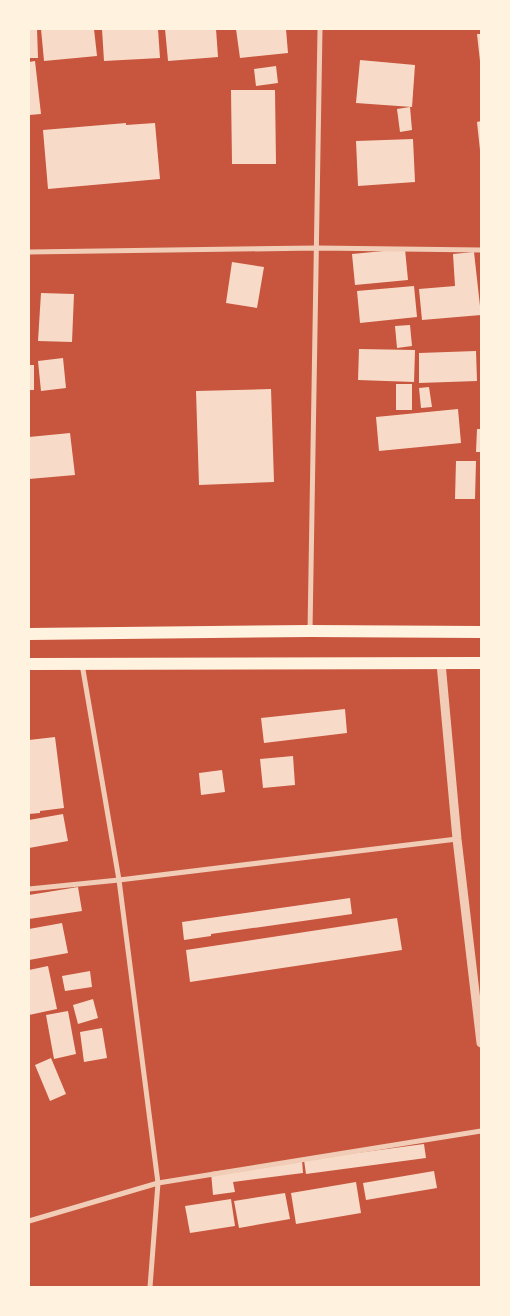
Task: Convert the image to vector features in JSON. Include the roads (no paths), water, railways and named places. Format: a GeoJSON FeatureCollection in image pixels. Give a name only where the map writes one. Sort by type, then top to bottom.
{"type":"FeatureCollection","features":[{"type":"Feature","properties":{"kind":"main road"},"geometry":{"type":"LineString","coordinates":[[29,634],[310,631],[481,632]]}},
{"type":"Feature","properties":{"kind":"main road"},"geometry":{"type":"LineString","coordinates":[[29,664],[481,663]]}},
{"type":"Feature","properties":{"kind":"street"},"geometry":{"type":"LineString","coordinates":[[310,631],[320,29]]}},
{"type":"Feature","properties":{"kind":"street"},"geometry":{"type":"LineString","coordinates":[[29,252],[317,248],[481,250]]}},
{"type":"Feature","properties":{"kind":"street"},"geometry":{"type":"LineString","coordinates":[[441,663],[457,839],[481,1042]]}},
{"type":"Feature","properties":{"kind":"street"},"geometry":{"type":"LineString","coordinates":[[82,664],[119,880],[158,1183],[150,1287]]}},
{"type":"Feature","properties":{"kind":"street"},"geometry":{"type":"LineString","coordinates":[[29,889],[119,880],[457,839]]}},
{"type":"Feature","properties":{"kind":"street"},"geometry":{"type":"LineString","coordinates":[[29,1221],[158,1183],[481,1131]]}}]}
